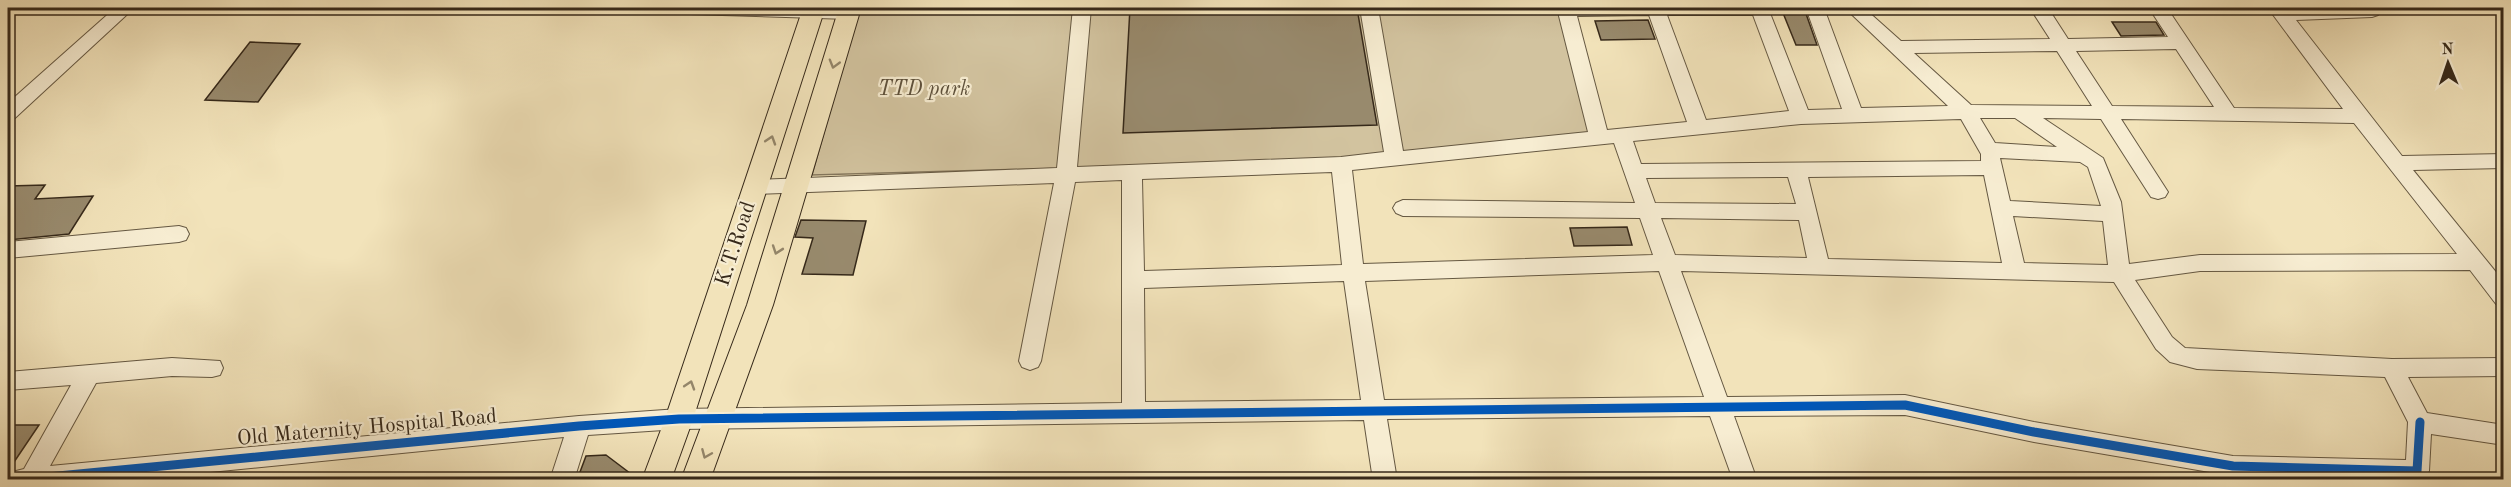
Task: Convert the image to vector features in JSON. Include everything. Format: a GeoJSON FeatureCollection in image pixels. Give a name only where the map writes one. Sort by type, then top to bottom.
{"type":"FeatureCollection","features":[{"type":"Feature","properties":{"kind":"main road","name":"K.T.Road"},"geometry":{"type":"LineString","coordinates":[[656,480],[679,419],[813,10]]}},
{"type":"Feature","properties":{"kind":"main road","name":"K.T.Road"},"geometry":{"type":"LineString","coordinates":[[695,480],[721,418],[799,185],[849,10]]}},
{"type":"Feature","properties":{"kind":"street"},"geometry":{"type":"LineString","coordinates":[[8,113],[125,8]]}},
{"type":"Feature","properties":{"kind":"street"},"geometry":{"type":"LineString","coordinates":[[689,8],[849,10]]}},
{"type":"Feature","properties":{"kind":"street"},"geometry":{"type":"LineString","coordinates":[[1030,361],[1066,174],[1082,8]]}},
{"type":"Feature","properties":{"kind":"street"},"geometry":{"type":"LineString","coordinates":[[1370,8],[1395,159]]}},
{"type":"Feature","properties":{"kind":"street"},"geometry":{"type":"LineString","coordinates":[[1599,138],[1566,9],[1759,8],[1801,117]]}},
{"type":"Feature","properties":{"kind":"street"},"geometry":{"type":"LineString","coordinates":[[1815,8],[1854,115]]}},
{"type":"Feature","properties":{"kind":"street"},"geometry":{"type":"LineString","coordinates":[[1854,8],[1967,112],[1991,159],[2014,273]]}},
{"type":"Feature","properties":{"kind":"street"},"geometry":{"type":"LineString","coordinates":[[2038,8],[2158,192]]}},
{"type":"Feature","properties":{"kind":"street"},"geometry":{"type":"LineString","coordinates":[[2158,8],[2228,114]]}},
{"type":"Feature","properties":{"kind":"street"},"geometry":{"type":"LineString","coordinates":[[1656,9],[1699,128]]}},
{"type":"Feature","properties":{"kind":"street"},"geometry":{"type":"LineString","coordinates":[[2280,11],[2372,11]]}},
{"type":"Feature","properties":{"kind":"street"},"geometry":{"type":"LineString","coordinates":[[2280,11],[2359,116],[2504,298]]}},
{"type":"Feature","properties":{"kind":"street"},"geometry":{"type":"LineString","coordinates":[[1897,47],[2181,43]]}},
{"type":"Feature","properties":{"kind":"street"},"geometry":{"type":"LineString","coordinates":[[755,187],[1341,164],[1801,117],[2018,111],[2359,116]]}},
{"type":"Feature","properties":{"kind":"street"},"geometry":{"type":"LineString","coordinates":[[2018,111],[2096,164],[2111,202],[2120,274],[2164,343],[2178,356],[2197,360],[2392,368],[2504,367]]}},
{"type":"Feature","properties":{"kind":"street"},"geometry":{"type":"LineString","coordinates":[[1621,136],[1744,480]]}},
{"type":"Feature","properties":{"kind":"street"},"geometry":{"type":"LineString","coordinates":[[1633,171],[1796,170],[2083,155]]}},
{"type":"Feature","properties":{"kind":"street"},"geometry":{"type":"LineString","coordinates":[[2397,163],[2503,161]]}},
{"type":"Feature","properties":{"kind":"street"},"geometry":{"type":"LineString","coordinates":[[1341,164],[1353,272],[1385,480]]}},
{"type":"Feature","properties":{"kind":"street"},"geometry":{"type":"LineString","coordinates":[[1796,170],[1808,212],[1819,267]]}},
{"type":"Feature","properties":{"kind":"street"},"geometry":{"type":"LineString","coordinates":[[1132,171],[1134,412]]}},
{"type":"Feature","properties":{"kind":"street"},"geometry":{"type":"LineString","coordinates":[[2001,207],[2112,214]]}},
{"type":"Feature","properties":{"kind":"street"},"geometry":{"type":"LineString","coordinates":[[1402,208],[1808,212]]}},
{"type":"Feature","properties":{"kind":"street"},"geometry":{"type":"LineString","coordinates":[[8,250],[179,234]]}},
{"type":"Feature","properties":{"kind":"street"},"geometry":{"type":"LineString","coordinates":[[1133,279],[1666,263],[2120,274],[2200,263],[2475,262]]}},
{"type":"Feature","properties":{"kind":"street"},"geometry":{"type":"LineString","coordinates":[[8,381],[172,367],[212,368]]}},
{"type":"Feature","properties":{"kind":"street"},"geometry":{"type":"LineString","coordinates":[[2392,368],[2420,422],[2504,435]]}},
{"type":"Feature","properties":{"kind":"street"},"geometry":{"type":"LineString","coordinates":[[20,479],[89,374]]}},
{"type":"Feature","properties":{"kind":"street","name":"Old Maternity Hospital Road"},"geometry":{"type":"LineString","coordinates":[[20,479],[579,426],[679,419],[1134,412],[1905,405],[2034,432],[2233,466],[2417,471],[2420,422]]}},
{"type":"Feature","properties":{"kind":"street"},"geometry":{"type":"LineString","coordinates":[[562,480],[579,426]]}},
{"type":"Feature","properties":{"kind":"green space","name":"TTD park"},"geometry":{"type":"Polygon","coordinates":[[[859,8],[1566,8],[1599,138],[1395,159],[812,175],[859,8]]]}},
{"type":"Feature","properties":{"kind":"building"},"geometry":{"type":"Polygon","coordinates":[[[1130,8],[1357,8],[1377,125],[1123,133],[1130,8]]]}},
{"type":"Feature","properties":{"kind":"building"},"geometry":{"type":"Polygon","coordinates":[[[1781,8],[1804,8],[1817,45],[1796,45],[1781,8]]]}},
{"type":"Feature","properties":{"kind":"building"},"geometry":{"type":"Polygon","coordinates":[[[1648,20],[1655,39],[1601,40],[1595,21],[1648,20]]]}},
{"type":"Feature","properties":{"kind":"building"},"geometry":{"type":"Polygon","coordinates":[[[2112,22],[2156,22],[2164,35],[2121,36],[2112,22]]]}},
{"type":"Feature","properties":{"kind":"building"},"geometry":{"type":"Polygon","coordinates":[[[250,42],[300,44],[258,102],[205,100],[250,42]]]}},
{"type":"Feature","properties":{"kind":"building"},"geometry":{"type":"Polygon","coordinates":[[[45,185],[35,199],[93,196],[69,234],[8,240],[8,186],[45,185]]]}},
{"type":"Feature","properties":{"kind":"building"},"geometry":{"type":"Polygon","coordinates":[[[801,220],[866,221],[853,275],[802,274],[813,238],[795,237],[801,220]]]}},
{"type":"Feature","properties":{"kind":"building"},"geometry":{"type":"Polygon","coordinates":[[[1627,227],[1632,245],[1574,246],[1570,228],[1627,227]]]}},
{"type":"Feature","properties":{"kind":"building"},"geometry":{"type":"Polygon","coordinates":[[[8,425],[39,425],[8,471],[8,425]]]}},
{"type":"Feature","properties":{"kind":"building"},"geometry":{"type":"Polygon","coordinates":[[[606,455],[639,480],[577,480],[586,456],[606,455]]]}},
{"type":"Feature","properties":{"kind":"cycle path"},"geometry":{"type":"LineString","coordinates":[[16,480],[579,426],[679,419],[1134,412],[1905,405],[2034,432],[2233,466],[2417,471],[2420,422]]}}]}
